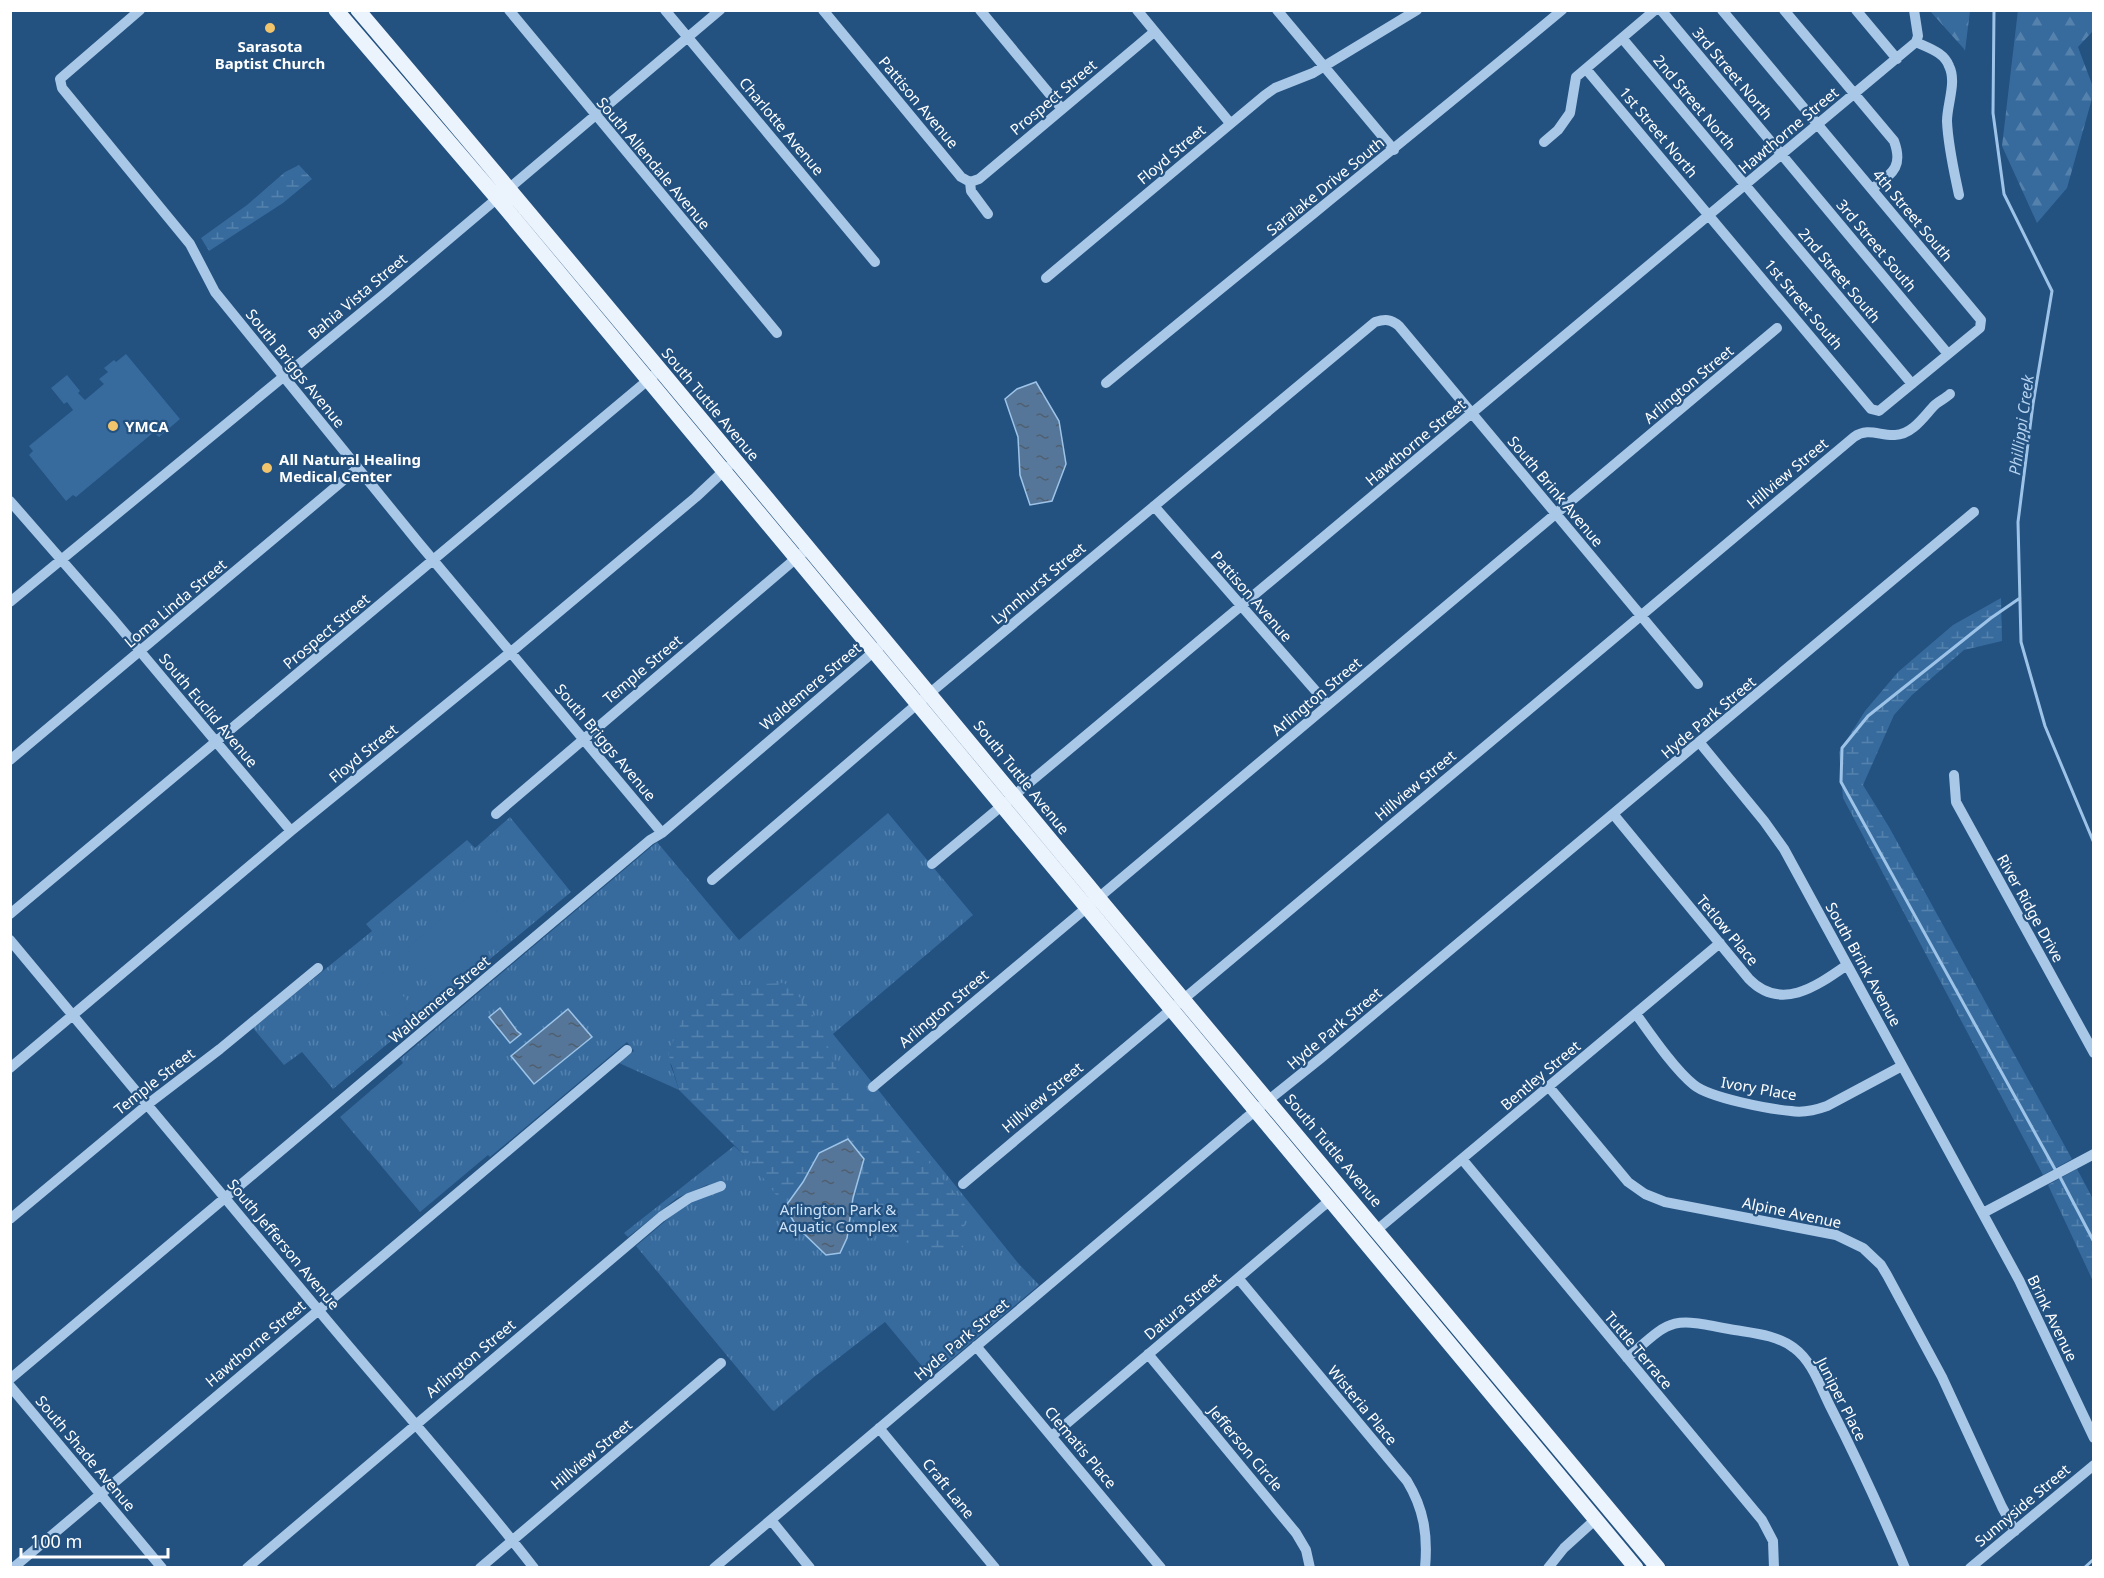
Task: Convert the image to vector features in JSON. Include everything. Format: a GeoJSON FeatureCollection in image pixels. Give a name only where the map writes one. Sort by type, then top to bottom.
{"type":"FeatureCollection","features":[{"type":"Feature","properties":{"kind":"main road","name":"South Tuttle Avenue"},"geometry":{"type":"LineString","coordinates":[[336,10],[660,370],[795,559],[1636,1568]]}},
{"type":"Feature","properties":{"kind":"main road","name":"South Tuttle Avenue"},"geometry":{"type":"LineString","coordinates":[[358,10],[648,381],[807,549],[930,693],[1658,1568]]}},
{"type":"Feature","properties":{"kind":"street","name":"South Briggs Avenue"},"geometry":{"type":"LineString","coordinates":[[140,10],[60,80],[63,88],[190,244],[215,292],[358,468],[662,833]]}},
{"type":"Feature","properties":{"kind":"street","name":"South Allendale Avenue"},"geometry":{"type":"LineString","coordinates":[[509,10],[777,333]]}},
{"type":"Feature","properties":{"kind":"street","name":"Charlotte Avenue"},"geometry":{"type":"LineString","coordinates":[[665,10],[875,262]]}},
{"type":"Feature","properties":{"kind":"street","name":"Bahia Vista Street"},"geometry":{"type":"LineString","coordinates":[[10,602],[596,116],[720,10]]}},
{"type":"Feature","properties":{"kind":"street","name":"Pattison Avenue"},"geometry":{"type":"LineString","coordinates":[[823,10],[962,177],[970,182],[971,191],[988,213]]}},
{"type":"Feature","properties":{"kind":"street"},"geometry":{"type":"LineString","coordinates":[[980,10],[1062,109]]}},
{"type":"Feature","properties":{"kind":"street"},"geometry":{"type":"LineString","coordinates":[[1137,10],[1230,123]]}},
{"type":"Feature","properties":{"kind":"street"},"geometry":{"type":"LineString","coordinates":[[1277,10],[1394,150]]}},
{"type":"Feature","properties":{"kind":"street","name":"Floyd Street"},"geometry":{"type":"LineString","coordinates":[[1046,278],[1275,88],[1324,67],[1417,10]]}},
{"type":"Feature","properties":{"kind":"street","name":"Saralake Drive South"},"geometry":{"type":"LineString","coordinates":[[1106,383],[1394,150],[1562,10]]}},
{"type":"Feature","properties":{"kind":"street"},"geometry":{"type":"LineString","coordinates":[[1544,142],[1566,120],[1572,104],[1576,77],[1655,10]]}},
{"type":"Feature","properties":{"kind":"street","name":"3rd Street North"},"geometry":{"type":"LineString","coordinates":[[1661,10],[1782,155]]}},
{"type":"Feature","properties":{"kind":"street","name":"4th Street South"},"geometry":{"type":"LineString","coordinates":[[1722,10],[1981,320],[1982,325],[1948,354]]}},
{"type":"Feature","properties":{"kind":"street"},"geometry":{"type":"LineString","coordinates":[[1784,10],[1890,134],[1897,148],[1898,158],[1893,171],[1872,189]]}},
{"type":"Feature","properties":{"kind":"street"},"geometry":{"type":"LineString","coordinates":[[1856,10],[1897,59]]}},
{"type":"Feature","properties":{"kind":"street"},"geometry":{"type":"LineString","coordinates":[[1914,10],[1918,36],[1916,42],[1940,54],[1950,66],[1952,78],[1947,130],[1959,195]]}},
{"type":"Feature","properties":{"kind":"street","name":"Prospect Street"},"geometry":{"type":"LineString","coordinates":[[970,182],[979,179],[1154,32]]}},
{"type":"Feature","properties":{"kind":"street","name":"2nd Street North"},"geometry":{"type":"LineString","coordinates":[[1622,38],[1746,185]]}},
{"type":"Feature","properties":{"kind":"street","name":"Hawthorne Street"},"geometry":{"type":"LineString","coordinates":[[932,864],[1916,42]]}},
{"type":"Feature","properties":{"kind":"street","name":"1st Street North"},"geometry":{"type":"LineString","coordinates":[[1586,69],[1710,215]]}},
{"type":"Feature","properties":{"kind":"street","name":"3rd Street South"},"geometry":{"type":"LineString","coordinates":[[1782,155],[1948,354]]}},
{"type":"Feature","properties":{"kind":"street","name":"2nd Street South"},"geometry":{"type":"LineString","coordinates":[[1746,185],[1912,384]]}},
{"type":"Feature","properties":{"kind":"street","name":"1st Street South"},"geometry":{"type":"LineString","coordinates":[[1710,215],[1875,411],[1879,411],[1912,384]]}},
{"type":"Feature","properties":{"kind":"street","name":"South Brink Avenue"},"geometry":{"type":"LineString","coordinates":[[1389,320],[1399,326],[1698,684]]}},
{"type":"Feature","properties":{"kind":"street","name":"Lynnhurst Street"},"geometry":{"type":"LineString","coordinates":[[712,880],[930,693],[1375,322],[1389,320]]}},
{"type":"Feature","properties":{"kind":"street","name":"Arlington Street"},"geometry":{"type":"LineString","coordinates":[[873,1087],[1777,328]]}},
{"type":"Feature","properties":{"kind":"street"},"geometry":{"type":"LineString","coordinates":[[1912,384],[1948,354]]}},
{"type":"Feature","properties":{"kind":"street","name":"Prospect Street"},"geometry":{"type":"LineString","coordinates":[[10,914],[660,370]]}},
{"type":"Feature","properties":{"kind":"street","name":"Hillview Street"},"geometry":{"type":"LineString","coordinates":[[963,1184],[1854,437],[1875,431],[1896,436],[1925,418],[1933,406],[1950,394]]}},
{"type":"Feature","properties":{"kind":"street","name":"Floyd Street"},"geometry":{"type":"LineString","coordinates":[[10,1068],[291,831],[511,652],[696,497],[729,466]]}},
{"type":"Feature","properties":{"kind":"street","name":"Loma Linda Street"},"geometry":{"type":"LineString","coordinates":[[10,760],[358,468]]}},
{"type":"Feature","properties":{"kind":"street","name":"South Euclid Avenue"},"geometry":{"type":"LineString","coordinates":[[10,501],[141,652],[291,831]]}},
{"type":"Feature","properties":{"kind":"street","name":"Pattison Avenue"},"geometry":{"type":"LineString","coordinates":[[1154,506],[1328,705]]}},
{"type":"Feature","properties":{"kind":"street","name":"Hyde Park Street"},"geometry":{"type":"LineString","coordinates":[[714,1568],[1256,1110],[1614,815],[1974,512]]}},
{"type":"Feature","properties":{"kind":"street","name":"Temple Street"},"geometry":{"type":"LineString","coordinates":[[496,814],[807,549]]}},
{"type":"Feature","properties":{"kind":"street","name":"Waldemere Street"},"geometry":{"type":"LineString","coordinates":[[10,1379],[650,840],[662,833],[885,642]]}},
{"type":"Feature","properties":{"kind":"street","name":"South Brink Avenue"},"geometry":{"type":"LineString","coordinates":[[1700,743],[1775,835],[1983,1214]]}},
{"type":"Feature","properties":{"kind":"street","name":"River Ridge Drive"},"geometry":{"type":"LineString","coordinates":[[1954,775],[1956,802],[2094,1053]]}},
{"type":"Feature","properties":{"kind":"street","name":"Tetlow Place"},"geometry":{"type":"LineString","coordinates":[[1614,815],[1754,984],[1771,993],[1782,995],[1803,992],[1847,965]]}},
{"type":"Feature","properties":{"kind":"street","name":"South Jefferson Avenue"},"geometry":{"type":"LineString","coordinates":[[10,940],[513,1540],[534,1568]]}},
{"type":"Feature","properties":{"kind":"street","name":"Bentley Street"},"geometry":{"type":"LineString","coordinates":[[1378,1229],[1720,943]]}},
{"type":"Feature","properties":{"kind":"street","name":"Temple Street"},"geometry":{"type":"LineString","coordinates":[[10,1219],[148,1104],[220,1049],[318,968]]}},
{"type":"Feature","properties":{"kind":"street","name":"Ivory Place"},"geometry":{"type":"LineString","coordinates":[[1636,1014],[1687,1078],[1705,1092],[1718,1097],[1791,1112],[1815,1110],[1827,1106],[1902,1066]]}},
{"type":"Feature","properties":{"kind":"street","name":"Hawthorne Street"},"geometry":{"type":"LineString","coordinates":[[13,1568],[627,1050]]}},
{"type":"Feature","properties":{"kind":"street","name":"Alpine Avenue"},"geometry":{"type":"LineString","coordinates":[[1549,1087],[1623,1177],[1646,1194],[1665,1202],[1836,1235],[1856,1243],[1871,1254],[1887,1275],[1942,1377],[2002,1508],[2015,1531]]}},
{"type":"Feature","properties":{"kind":"street"},"geometry":{"type":"LineString","coordinates":[[1983,1214],[2094,1154]]}},
{"type":"Feature","properties":{"kind":"street","name":"Tuttle Terrace"},"geometry":{"type":"LineString","coordinates":[[1462,1159],[1762,1520],[1769,1531],[1774,1547],[1774,1568]]}},
{"type":"Feature","properties":{"kind":"street","name":"Arlington Street"},"geometry":{"type":"LineString","coordinates":[[247,1568],[661,1217],[689,1197],[721,1186]]}},
{"type":"Feature","properties":{"kind":"street","name":"Datura Street"},"geometry":{"type":"LineString","coordinates":[[1052,1436],[1331,1201]]}},
{"type":"Feature","properties":{"kind":"street","name":"Brink Avenue"},"geometry":{"type":"LineString","coordinates":[[1983,1214],[2045,1333],[2094,1438]]}},
{"type":"Feature","properties":{"kind":"street","name":"Wisteria Place"},"geometry":{"type":"LineString","coordinates":[[1238,1278],[1407,1481],[1415,1494],[1425,1522],[1427,1545],[1425,1568]]}},
{"type":"Feature","properties":{"kind":"street","name":"Juniper Place"},"geometry":{"type":"LineString","coordinates":[[1628,1358],[1669,1324],[1686,1321],[1773,1338],[1795,1348],[1810,1367],[1836,1418],[1905,1568]]}},
{"type":"Feature","properties":{"kind":"street","name":"Clematis Place"},"geometry":{"type":"LineString","coordinates":[[976,1346],[1161,1568]]}},
{"type":"Feature","properties":{"kind":"street","name":"Jefferson Circle"},"geometry":{"type":"LineString","coordinates":[[1148,1354],[1296,1533],[1306,1550],[1310,1568]]}},
{"type":"Feature","properties":{"kind":"street","name":"Hillview Street"},"geometry":{"type":"LineString","coordinates":[[480,1568],[721,1362]]}},
{"type":"Feature","properties":{"kind":"street","name":"South Shade Avenue"},"geometry":{"type":"LineString","coordinates":[[10,1386],[162,1568]]}},
{"type":"Feature","properties":{"kind":"street","name":"Craft Lane"},"geometry":{"type":"LineString","coordinates":[[879,1428],[995,1568]]}},
{"type":"Feature","properties":{"kind":"street","name":"Sunnyside Street"},"geometry":{"type":"LineString","coordinates":[[1970,1568],[2094,1465]]}},
{"type":"Feature","properties":{"kind":"street"},"geometry":{"type":"LineString","coordinates":[[1548,1568],[1563,1548],[1596,1519]]}},
{"type":"Feature","properties":{"kind":"street"},"geometry":{"type":"LineString","coordinates":[[771,1520],[810,1568]]}},
{"type":"Feature","properties":{"kind":"green space"},"geometry":{"type":"Polygon","coordinates":[[[2018,10],[2093,11],[2093,31],[2078,47],[2093,87],[2093,95],[2067,188],[2037,223],[2002,146],[2018,10]]]}},
{"type":"Feature","properties":{"kind":"green space"},"geometry":{"type":"Polygon","coordinates":[[[1930,11],[1970,11],[1965,51],[1964,49],[1930,11]]]}},
{"type":"Feature","properties":{"kind":"green space"},"geometry":{"type":"Polygon","coordinates":[[[299,165],[312,179],[283,203],[209,251],[201,238],[247,205],[285,172],[299,165]]]}},
{"type":"Feature","properties":{"kind":"green space","name":"YMCA"},"geometry":{"type":"Polygon","coordinates":[[[126,354],[180,419],[159,437],[154,432],[76,497],[73,495],[66,501],[29,455],[33,451],[29,446],[73,410],[67,402],[64,404],[51,388],[67,375],[85,400],[104,384],[99,379],[108,372],[104,368],[126,354]]]}},
{"type":"Feature","properties":{"kind":"green space"},"geometry":{"type":"Polygon","coordinates":[[[2001,598],[2002,641],[1964,650],[1912,695],[1894,715],[1863,785],[1889,827],[2072,1159],[2043,1175],[1843,798],[1839,752],[1865,711],[1898,672],[1953,625],[2001,598]]]}},
{"type":"Feature","properties":{"kind":"green space","name":"Arlington Park & Aquatic Complex"},"geometry":{"type":"Polygon","coordinates":[[[888,813],[973,915],[833,1034],[1018,1263],[1039,1285],[939,1370],[934,1365],[926,1371],[885,1322],[774,1411],[772,1410],[636,1246],[709,1184],[677,1198],[628,1237],[624,1233],[734,1146],[744,1155],[670,1063],[679,1090],[619,1063],[634,1051],[627,1042],[490,1157],[488,1155],[420,1212],[340,1117],[403,1063],[400,1059],[657,842],[739,940],[888,813]]]}},
{"type":"Feature","properties":{"kind":"green space"},"geometry":{"type":"Polygon","coordinates":[[[510,817],[571,892],[333,1089],[302,1052],[284,1065],[253,1028],[372,931],[366,924],[467,840],[475,848],[510,817]]]}},
{"type":"Feature","properties":{"kind":"green space"},"geometry":{"type":"Polygon","coordinates":[[[477,889],[513,930],[443,990],[407,948],[477,889]]]}},
{"type":"Feature","properties":{"kind":"green space"},"geometry":{"type":"Polygon","coordinates":[[[383,972],[410,1004],[392,1019],[365,987],[383,972]]]}},
{"type":"Feature","properties":{"kind":"green space"},"geometry":{"type":"Polygon","coordinates":[[[784,983],[806,1003],[824,1036],[844,1088],[878,1103],[965,1205],[963,1250],[934,1251],[892,1238],[850,1218],[853,1198],[803,1182],[785,1207],[752,1163],[679,1090],[668,1053],[685,1014],[709,994],[741,985],[784,983]]]}},
{"type":"Feature","properties":{"kind":"green space"},"geometry":{"type":"Polygon","coordinates":[[[2077,1169],[2093,1199],[2093,1281],[2048,1185],[2077,1169]]]}},
{"type":"Feature","properties":{"kind":"water"},"geometry":{"type":"Polygon","coordinates":[[[1036,382],[1059,421],[1066,464],[1052,501],[1030,505],[1020,475],[1018,437],[1005,399],[1017,389],[1036,382]]]}},
{"type":"Feature","properties":{"kind":"water"},"geometry":{"type":"Polygon","coordinates":[[[500,1008],[521,1034],[510,1043],[489,1017],[500,1008]]]}},
{"type":"Feature","properties":{"kind":"water"},"geometry":{"type":"Polygon","coordinates":[[[568,1009],[592,1037],[534,1084],[511,1056],[568,1009]]]}},
{"type":"Feature","properties":{"kind":"water"},"geometry":{"type":"Polygon","coordinates":[[[848,1139],[864,1159],[853,1198],[847,1238],[840,1253],[826,1255],[797,1227],[785,1207],[803,1182],[819,1153],[848,1139]]]}},
{"type":"Feature","properties":{"kind":"waterway","name":"Phillippi Creek"},"geometry":{"type":"LineString","coordinates":[[1994,10],[1993,113],[2004,194],[2052,291],[2033,404],[2018,522],[2021,642],[2045,726],[2094,843]]}},
{"type":"Feature","properties":{"kind":"waterway"},"geometry":{"type":"LineString","coordinates":[[2020,598],[1991,618],[1868,716],[1842,748],[1841,782],[2056,1171]]}},
{"type":"Feature","properties":{"kind":"waterway"},"geometry":{"type":"LineString","coordinates":[[2060,1177],[2094,1242]]}},
{"type":"Feature","properties":{"kind":"waterway"},"geometry":{"type":"LineString","coordinates":[[2084,1568],[2094,1559]]}},
{"type":"Feature","properties":{"kind":"place","name":"Sarasota Baptist Church"},"geometry":{"type":"Point","coordinates":[270,28]}},
{"type":"Feature","properties":{"kind":"place","name":"YMCA"},"geometry":{"type":"Point","coordinates":[113,426]}},
{"type":"Feature","properties":{"kind":"place","name":"All Natural Healing Medical Center"},"geometry":{"type":"Point","coordinates":[267,468]}}]}
